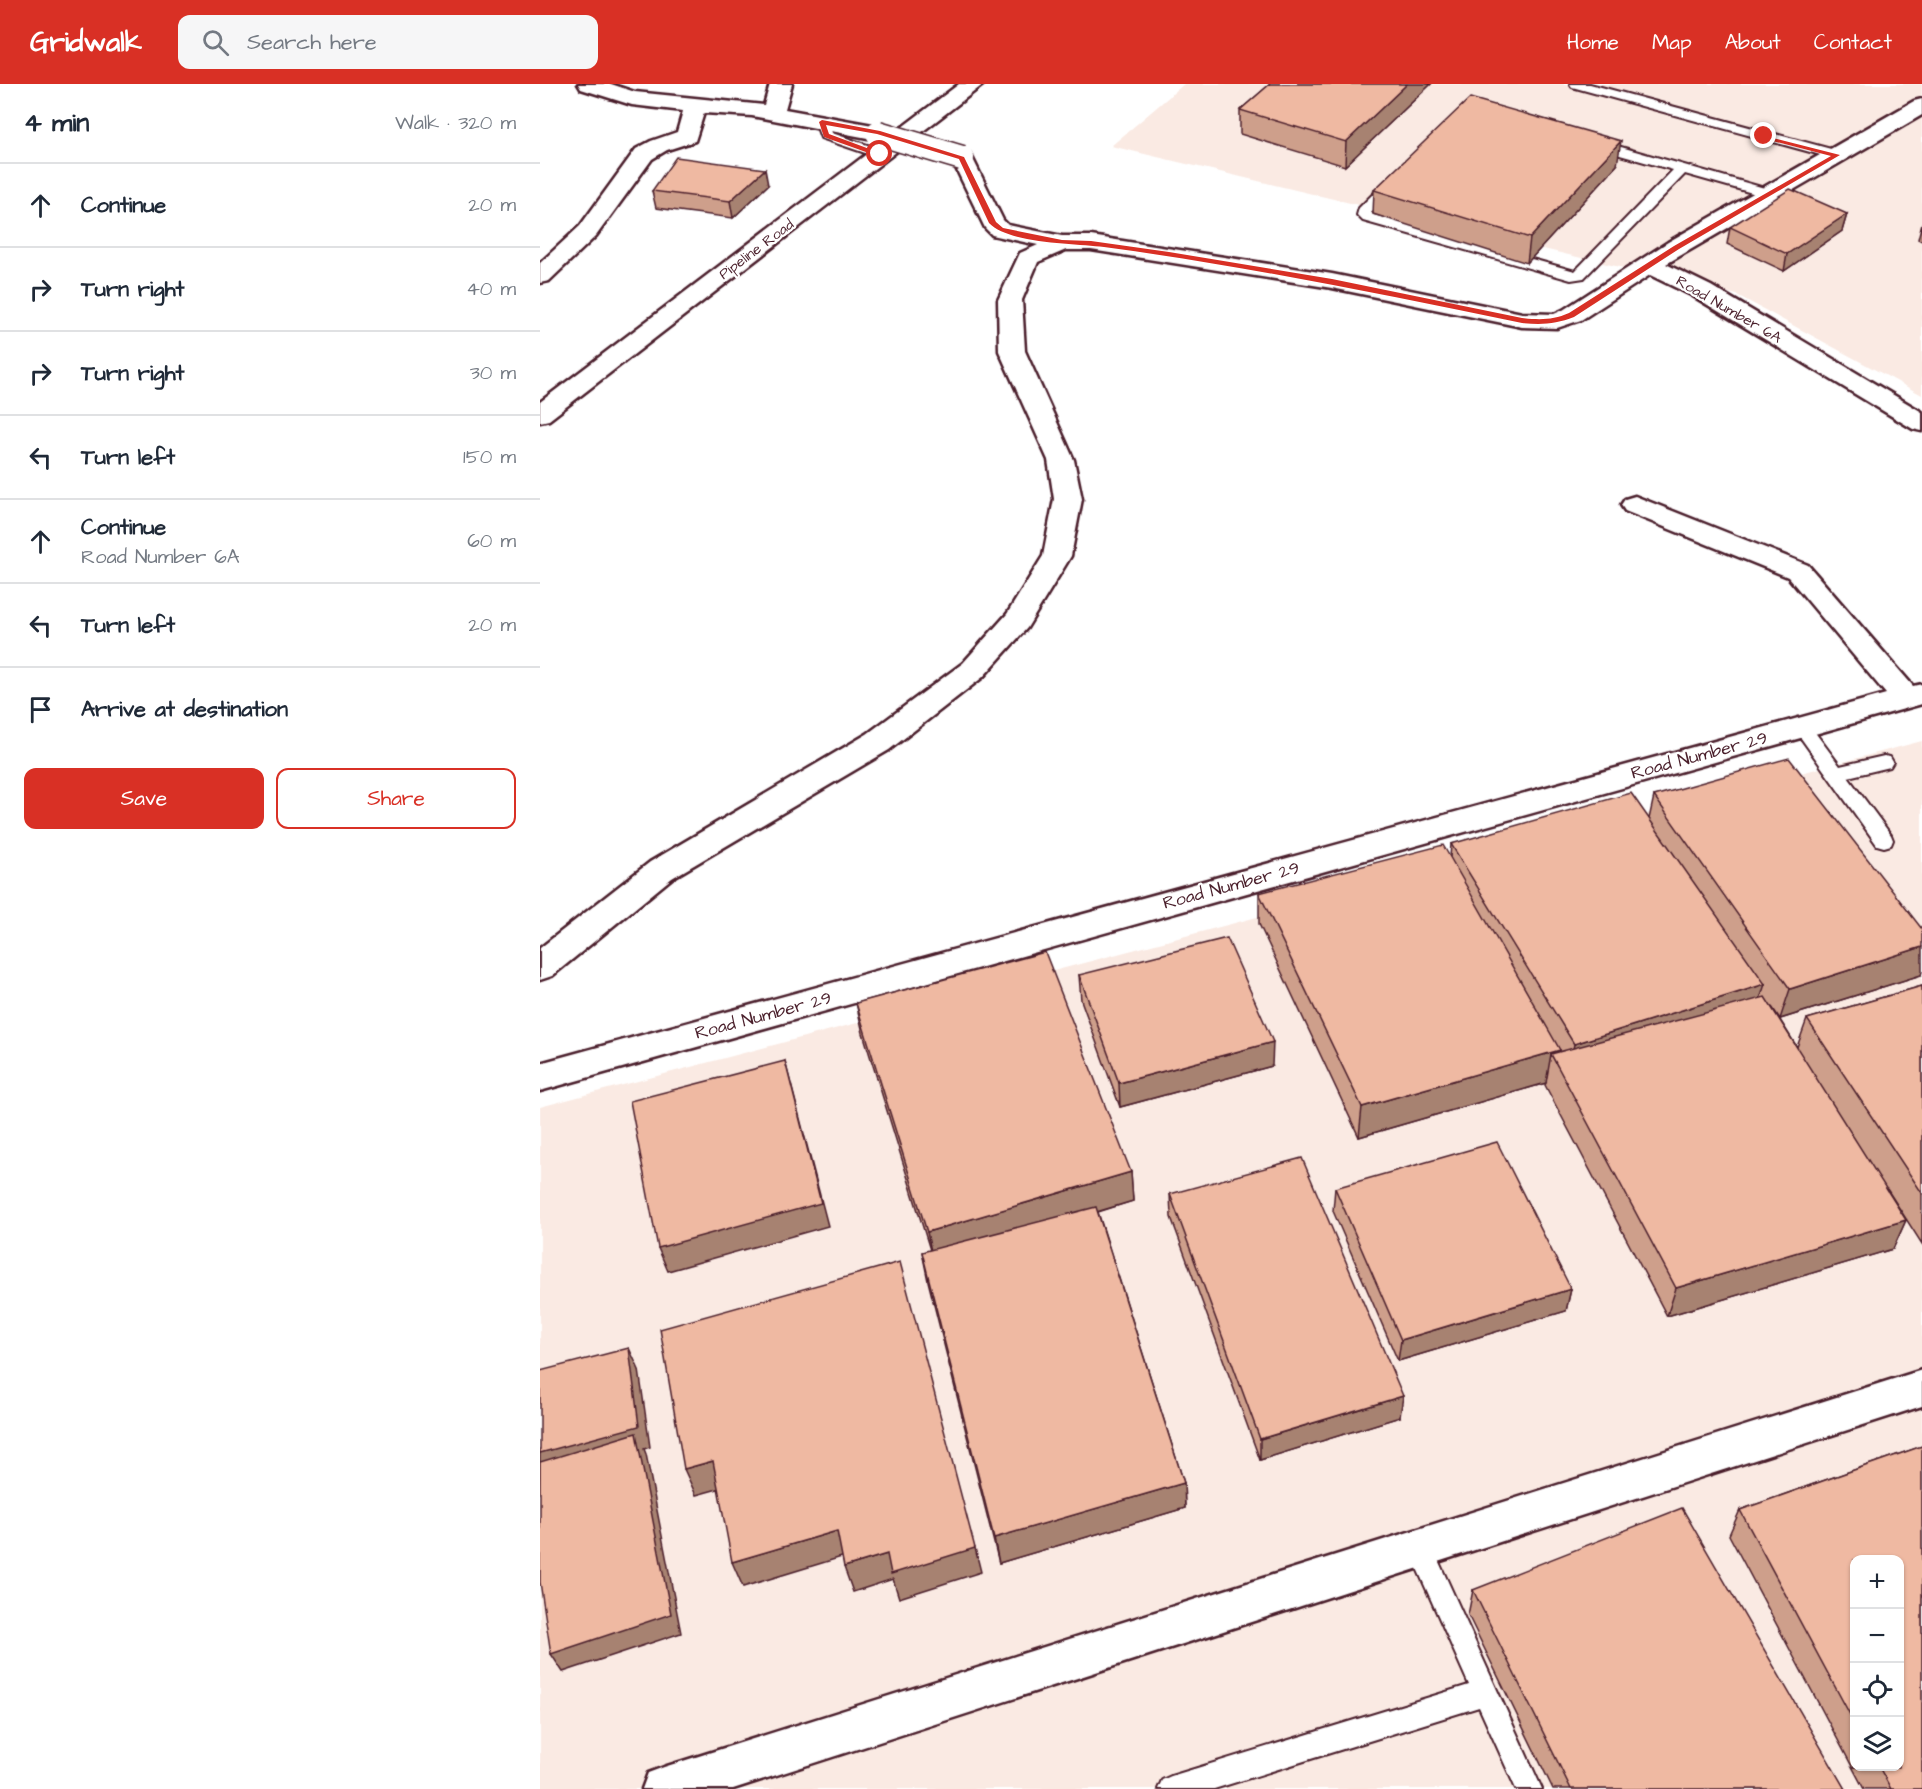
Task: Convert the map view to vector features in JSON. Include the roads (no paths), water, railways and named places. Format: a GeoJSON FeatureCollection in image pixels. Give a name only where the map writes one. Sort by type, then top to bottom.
{"type":"FeatureCollection","features":[{"type":"Feature","properties":{"kind":"street"},"geometry":{"type":"LineString","coordinates":[[589,84],[632,98],[773,112],[822,122],[879,144],[962,158],[993,223],[1000,230],[1062,243],[1091,243],[1169,254],[1332,281],[1522,321],[1541,322],[1557,321],[1572,315],[1650,266]]}},
{"type":"Feature","properties":{"kind":"street"},"geometry":{"type":"LineString","coordinates":[[773,112],[781,84]]}},
{"type":"Feature","properties":{"kind":"street","name":"Pipeline Road"},"geometry":{"type":"LineString","coordinates":[[540,414],[879,144],[973,84]]}},
{"type":"Feature","properties":{"kind":"street"},"geometry":{"type":"LineString","coordinates":[[540,276],[588,231],[644,154],[655,145],[671,144],[687,136],[695,106]]}},
{"type":"Feature","properties":{"kind":"street","name":"Road Number 6A"},"geometry":{"type":"LineString","coordinates":[[1922,106],[1676,247],[1650,266],[1702,291],[1922,423]]}},
{"type":"Feature","properties":{"kind":"street"},"geometry":{"type":"LineString","coordinates":[[540,967],[662,870],[878,742],[973,669],[1017,621],[1057,556],[1068,499],[1061,460],[1012,351],[1010,300],[1028,258],[1062,243]]}},
{"type":"Feature","properties":{"kind":"street"},"geometry":{"type":"LineString","coordinates":[[1635,505],[1798,571],[1914,696]]}},
{"type":"Feature","properties":{"kind":"street","name":"Road Number 29"},"geometry":{"type":"LineString","coordinates":[[540,1077],[1914,696]]}},
{"type":"Feature","properties":{"kind":"street"},"geometry":{"type":"LineString","coordinates":[[664,1789],[1922,1388]]}},
{"type":"Feature","properties":{"kind":"lane"},"geometry":{"type":"LineString","coordinates":[[1576,84],[1837,155]]}},
{"type":"Feature","properties":{"kind":"lane"},"geometry":{"type":"LineString","coordinates":[[1580,140],[1770,194]]}},
{"type":"Feature","properties":{"kind":"lane"},"geometry":{"type":"LineString","coordinates":[[1405,170],[1364,211],[1364,215],[1571,276],[1579,275],[1682,169]]}},
{"type":"Feature","properties":{"kind":"lane"},"geometry":{"type":"LineString","coordinates":[[1802,727],[1884,840]]}},
{"type":"Feature","properties":{"kind":"lane"},"geometry":{"type":"LineString","coordinates":[[1836,774],[1884,762]]}},
{"type":"Feature","properties":{"kind":"lane"},"geometry":{"type":"LineString","coordinates":[[1420,1548],[1529,1789]]}},
{"type":"Feature","properties":{"kind":"lane"},"geometry":{"type":"LineString","coordinates":[[1171,1789],[1486,1692]]}}]}
